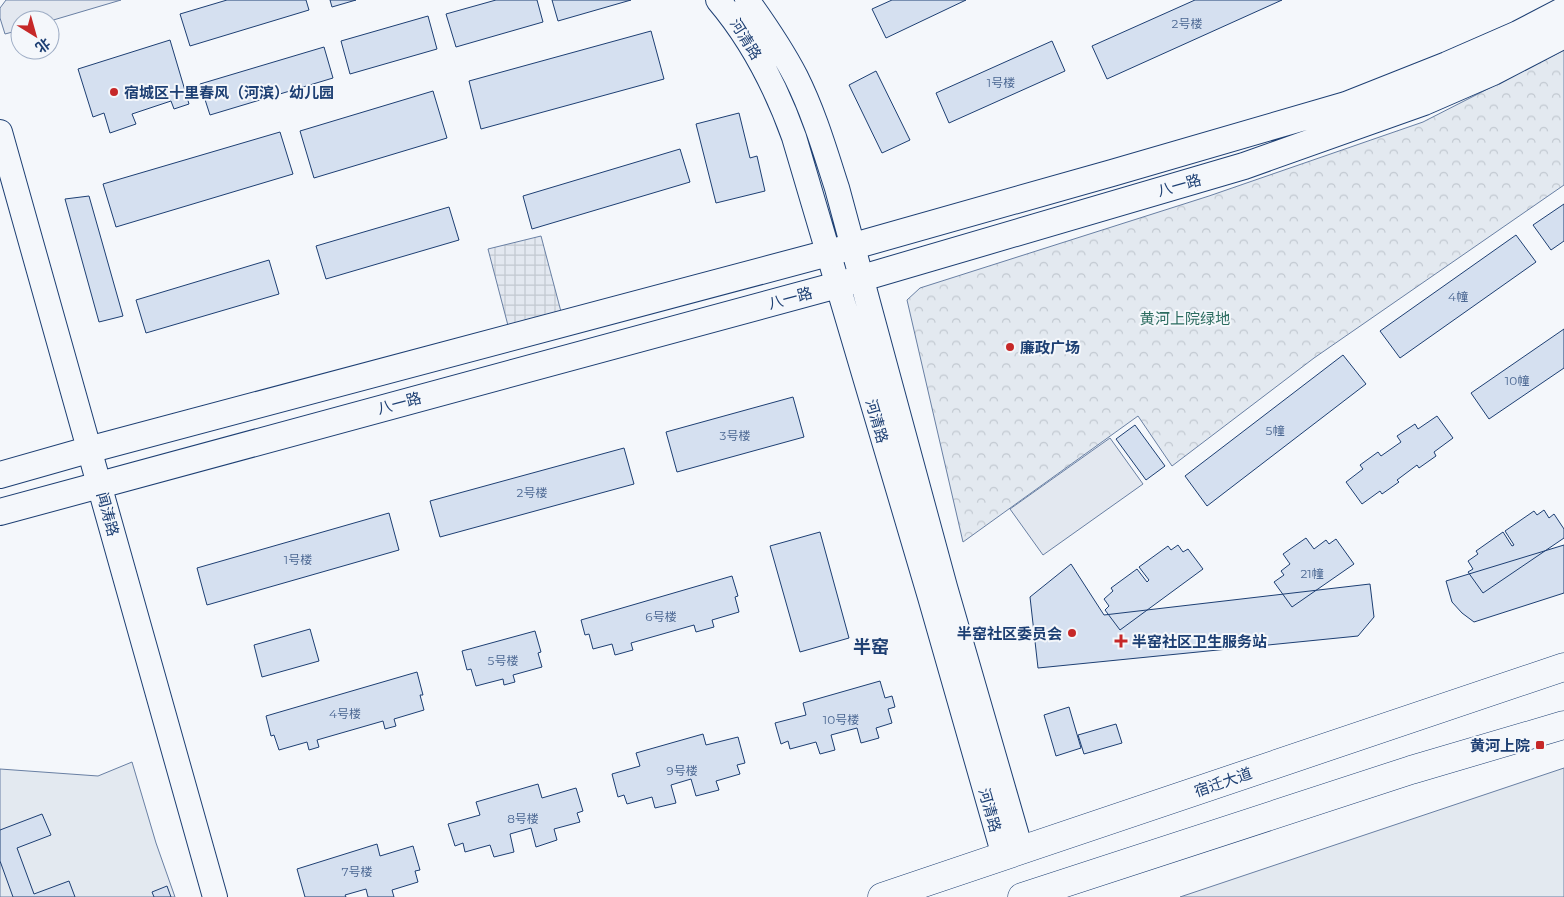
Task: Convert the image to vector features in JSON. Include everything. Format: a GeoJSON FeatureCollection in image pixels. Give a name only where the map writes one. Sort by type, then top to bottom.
{"type":"FeatureCollection","features":[{"type":"Feature","properties":{"kind":"main road","name":"八一路"},"geometry":{"type":"LineString","coordinates":[[0,475],[840,249],[1346,105],[1447,65],[1518,34],[1564,10]]}},
{"type":"Feature","properties":{"kind":"main road","name":"八一路"},"geometry":{"type":"LineString","coordinates":[[0,512],[849,282],[1244,166],[1424,102],[1493,72],[1564,35]]}},
{"type":"Feature","properties":{"kind":"main road","name":"宿迁大道"},"geometry":{"type":"LineString","coordinates":[[882,897],[1564,667]]}},
{"type":"Feature","properties":{"kind":"main road"},"geometry":{"type":"LineString","coordinates":[[1022,897],[1401,773],[1564,725]]}},
{"type":"Feature","properties":{"kind":"street","name":"河清路"},"geometry":{"type":"LineString","coordinates":[[718,0],[732,17],[769,78],[840,249],[949,602],[1012,853]]}},
{"type":"Feature","properties":{"kind":"street","name":"河清路"},"geometry":{"type":"LineString","coordinates":[[747,0],[782,51],[811,111],[837,188],[840,249]]}},
{"type":"Feature","properties":{"kind":"street","name":"闻涛路"},"geometry":{"type":"LineString","coordinates":[[0,132],[215,897]]}},
{"type":"Feature","properties":{"kind":"green space","name":"黄河上院绿地"},"geometry":{"type":"Polygon","coordinates":[[[1564,50],[1564,185],[1314,358],[1172,466],[1138,416],[963,542],[907,300],[920,288],[1209,196],[1423,122],[1564,50]]]}},
{"type":"Feature","properties":{"kind":"green space"},"geometry":{"type":"Polygon","coordinates":[[[132,762],[156,843],[175,897],[0,897],[0,769],[98,776],[132,762]]]}},
{"type":"Feature","properties":{"kind":"green space"},"geometry":{"type":"Polygon","coordinates":[[[1564,768],[1564,897],[1180,897],[1564,768]]]}},
{"type":"Feature","properties":{"kind":"shaded area"},"geometry":{"type":"Polygon","coordinates":[[[6,0],[121,0],[60,18],[60,10],[10,10],[10,33],[5,34],[0,18],[0,8],[6,0]]]}},
{"type":"Feature","properties":{"kind":"shaded area"},"geometry":{"type":"Polygon","coordinates":[[[541,236],[564,323],[511,337],[488,249],[541,236]]]}},
{"type":"Feature","properties":{"kind":"shaded area"},"geometry":{"type":"Polygon","coordinates":[[[1110,438],[1143,484],[1043,555],[1010,509],[1110,438]]]}},
{"type":"Feature","properties":{"kind":"building"},"geometry":{"type":"Polygon","coordinates":[[[227,0],[306,0],[309,10],[190,46],[180,14],[227,0]]]}},
{"type":"Feature","properties":{"kind":"building"},"geometry":{"type":"Polygon","coordinates":[[[330,0],[356,0],[332,7],[330,0]]]}},
{"type":"Feature","properties":{"kind":"building"},"geometry":{"type":"Polygon","coordinates":[[[496,0],[537,0],[543,22],[456,47],[446,14],[496,0]]]}},
{"type":"Feature","properties":{"kind":"building"},"geometry":{"type":"Polygon","coordinates":[[[552,0],[631,0],[558,21],[552,0]]]}},
{"type":"Feature","properties":{"kind":"building"},"geometry":{"type":"Polygon","coordinates":[[[892,0],[966,0],[886,38],[872,9],[892,0]]]}},
{"type":"Feature","properties":{"kind":"building"},"geometry":{"type":"Polygon","coordinates":[[[1195,0],[1282,0],[1107,79],[1092,46],[1195,0]]]}},
{"type":"Feature","properties":{"kind":"building"},"geometry":{"type":"Polygon","coordinates":[[[428,16],[437,49],[350,74],[341,41],[428,16]]]}},
{"type":"Feature","properties":{"kind":"building"},"geometry":{"type":"Polygon","coordinates":[[[651,31],[664,79],[481,129],[469,81],[651,31]]]}},
{"type":"Feature","properties":{"kind":"building"},"geometry":{"type":"Polygon","coordinates":[[[170,40],[189,104],[174,109],[171,101],[132,114],[136,124],[110,133],[104,113],[93,117],[78,69],[170,40]]]}},
{"type":"Feature","properties":{"kind":"building"},"geometry":{"type":"Polygon","coordinates":[[[1052,41],[1065,71],[949,123],[936,93],[1052,41]]]}},
{"type":"Feature","properties":{"kind":"building"},"geometry":{"type":"Polygon","coordinates":[[[324,47],[333,78],[210,115],[200,84],[324,47]]]}},
{"type":"Feature","properties":{"kind":"building"},"geometry":{"type":"Polygon","coordinates":[[[876,71],[910,140],[882,153],[849,85],[876,71]]]}},
{"type":"Feature","properties":{"kind":"building"},"geometry":{"type":"Polygon","coordinates":[[[433,91],[447,138],[314,178],[300,131],[433,91]]]}},
{"type":"Feature","properties":{"kind":"building"},"geometry":{"type":"Polygon","coordinates":[[[739,113],[750,158],[757,156],[765,191],[716,203],[696,124],[739,113]]]}},
{"type":"Feature","properties":{"kind":"building"},"geometry":{"type":"Polygon","coordinates":[[[280,132],[293,174],[116,227],[103,184],[280,132]]]}},
{"type":"Feature","properties":{"kind":"building"},"geometry":{"type":"Polygon","coordinates":[[[680,149],[690,182],[532,229],[523,196],[680,149]]]}},
{"type":"Feature","properties":{"kind":"building"},"geometry":{"type":"Polygon","coordinates":[[[89,196],[123,316],[99,322],[65,199],[89,196]]]}},
{"type":"Feature","properties":{"kind":"building"},"geometry":{"type":"Polygon","coordinates":[[[1564,204],[1564,241],[1551,250],[1533,225],[1564,204]]]}},
{"type":"Feature","properties":{"kind":"building"},"geometry":{"type":"Polygon","coordinates":[[[449,207],[459,240],[326,279],[316,246],[449,207]]]}},
{"type":"Feature","properties":{"kind":"building"},"geometry":{"type":"Polygon","coordinates":[[[1516,235],[1536,262],[1400,358],[1380,331],[1516,235]]]}},
{"type":"Feature","properties":{"kind":"building"},"geometry":{"type":"Polygon","coordinates":[[[269,260],[279,294],[146,333],[136,300],[269,260]]]}},
{"type":"Feature","properties":{"kind":"building"},"geometry":{"type":"Polygon","coordinates":[[[1564,329],[1564,368],[1489,419],[1471,393],[1564,329]]]}},
{"type":"Feature","properties":{"kind":"building"},"geometry":{"type":"Polygon","coordinates":[[[1343,355],[1366,384],[1207,506],[1185,476],[1343,355]]]}},
{"type":"Feature","properties":{"kind":"building"},"geometry":{"type":"Polygon","coordinates":[[[793,397],[804,437],[677,472],[666,432],[793,397]]]}},
{"type":"Feature","properties":{"kind":"building"},"geometry":{"type":"Polygon","coordinates":[[[1437,416],[1453,438],[1434,452],[1436,456],[1419,468],[1417,465],[1397,480],[1399,482],[1382,494],[1380,491],[1362,504],[1346,482],[1363,469],[1360,465],[1378,452],[1381,456],[1401,442],[1397,436],[1415,424],[1418,429],[1437,416]]]}},
{"type":"Feature","properties":{"kind":"building"},"geometry":{"type":"Polygon","coordinates":[[[1135,425],[1165,466],[1146,480],[1116,439],[1135,425]]]}},
{"type":"Feature","properties":{"kind":"building"},"geometry":{"type":"Polygon","coordinates":[[[624,448],[634,484],[440,537],[430,501],[624,448]]]}},
{"type":"Feature","properties":{"kind":"building"},"geometry":{"type":"Polygon","coordinates":[[[1544,510],[1549,518],[1554,514],[1564,529],[1564,538],[1483,593],[1468,572],[1473,569],[1468,561],[1478,554],[1476,551],[1503,532],[1512,546],[1514,545],[1505,531],[1534,511],[1537,515],[1544,510]]]}},
{"type":"Feature","properties":{"kind":"building"},"geometry":{"type":"Polygon","coordinates":[[[389,513],[399,550],[207,605],[197,568],[389,513]]]}},
{"type":"Feature","properties":{"kind":"building"},"geometry":{"type":"Polygon","coordinates":[[[820,532],[849,638],[800,652],[770,546],[820,532]]]}},
{"type":"Feature","properties":{"kind":"building"},"geometry":{"type":"Polygon","coordinates":[[[1306,538],[1314,549],[1326,540],[1329,544],[1336,539],[1354,564],[1292,607],[1274,582],[1284,575],[1281,571],[1290,564],[1283,554],[1306,538]]]}},
{"type":"Feature","properties":{"kind":"building"},"geometry":{"type":"Polygon","coordinates":[[[1178,545],[1183,552],[1188,549],[1203,569],[1120,630],[1105,610],[1109,606],[1104,599],[1113,591],[1111,588],[1137,569],[1147,582],[1149,580],[1139,567],[1168,546],[1171,550],[1178,545]]]}},
{"type":"Feature","properties":{"kind":"building"},"geometry":{"type":"Polygon","coordinates":[[[1564,545],[1564,593],[1474,622],[1452,602],[1446,581],[1564,545]]]}},
{"type":"Feature","properties":{"kind":"building"},"geometry":{"type":"Polygon","coordinates":[[[1071,564],[1104,615],[1370,584],[1374,617],[1358,636],[1038,668],[1030,597],[1071,564]]]}},
{"type":"Feature","properties":{"kind":"building"},"geometry":{"type":"Polygon","coordinates":[[[732,576],[738,596],[735,597],[739,612],[712,620],[714,627],[696,632],[694,625],[631,643],[633,650],[615,655],[612,644],[593,649],[589,634],[585,635],[581,620],[732,576]]]}},
{"type":"Feature","properties":{"kind":"building"},"geometry":{"type":"Polygon","coordinates":[[[310,629],[319,661],[262,677],[254,645],[310,629]]]}},
{"type":"Feature","properties":{"kind":"building"},"geometry":{"type":"Polygon","coordinates":[[[535,631],[541,652],[538,653],[542,667],[513,675],[515,682],[504,685],[503,679],[476,686],[471,669],[467,670],[462,651],[535,631]]]}},
{"type":"Feature","properties":{"kind":"building"},"geometry":{"type":"Polygon","coordinates":[[[417,672],[423,695],[420,695],[424,710],[394,719],[396,726],[385,729],[383,721],[317,740],[319,747],[309,750],[307,742],[279,750],[274,735],[271,736],[266,716],[417,672]]]}},
{"type":"Feature","properties":{"kind":"building"},"geometry":{"type":"Polygon","coordinates":[[[880,681],[885,698],[892,696],[895,707],[888,709],[892,723],[876,728],[879,738],[861,743],[857,728],[831,735],[835,750],[820,754],[816,742],[790,749],[788,741],[781,744],[775,723],[806,715],[803,703],[880,681]]]}},
{"type":"Feature","properties":{"kind":"building"},"geometry":{"type":"Polygon","coordinates":[[[1069,707],[1081,748],[1056,756],[1044,715],[1069,707]]]}},
{"type":"Feature","properties":{"kind":"building"},"geometry":{"type":"Polygon","coordinates":[[[1116,724],[1122,743],[1084,754],[1078,735],[1116,724]]]}},
{"type":"Feature","properties":{"kind":"building"},"geometry":{"type":"Polygon","coordinates":[[[703,734],[706,745],[738,737],[745,763],[737,765],[740,774],[716,781],[719,790],[696,796],[691,779],[671,785],[676,803],[655,808],[652,797],[627,804],[624,795],[618,797],[612,774],[640,766],[636,753],[703,734]]]}},
{"type":"Feature","properties":{"kind":"building"},"geometry":{"type":"Polygon","coordinates":[[[538,784],[542,798],[576,788],[583,811],[577,813],[580,822],[554,829],[557,840],[536,847],[531,828],[510,834],[514,852],[494,857],[490,845],[465,852],[463,843],[455,846],[448,824],[480,815],[476,802],[538,784]]]}},
{"type":"Feature","properties":{"kind":"building"},"geometry":{"type":"Polygon","coordinates":[[[42,814],[51,835],[17,848],[34,894],[69,881],[75,897],[13,897],[0,861],[0,830],[42,814]]]}},
{"type":"Feature","properties":{"kind":"building"},"geometry":{"type":"Polygon","coordinates":[[[377,844],[380,856],[413,846],[420,870],[415,871],[418,882],[392,890],[394,897],[368,897],[366,889],[345,895],[346,897],[305,897],[297,869],[377,844]]]}},
{"type":"Feature","properties":{"kind":"building"},"geometry":{"type":"Polygon","coordinates":[[[167,886],[171,897],[154,897],[152,892],[167,886]]]}},
{"type":"Feature","properties":{"kind":"place","name":"宿城区十里春风（河滨）幼儿园"},"geometry":{"type":"Point","coordinates":[114,92]}},
{"type":"Feature","properties":{"kind":"place","name":"廉政广场"},"geometry":{"type":"Point","coordinates":[1010,347]}},
{"type":"Feature","properties":{"kind":"place","name":"半窑社区委员会"},"geometry":{"type":"Point","coordinates":[1072,633]}},
{"type":"Feature","properties":{"kind":"place","name":"半窑社区卫生服务站"},"geometry":{"type":"Point","coordinates":[1121,641]}},
{"type":"Feature","properties":{"kind":"place","name":"黄河上院"},"geometry":{"type":"Point","coordinates":[1540,745]}},
{"type":"Feature","properties":{"kind":"district","name":"半窑"},"geometry":{"type":"Point","coordinates":[871,647]}}]}
